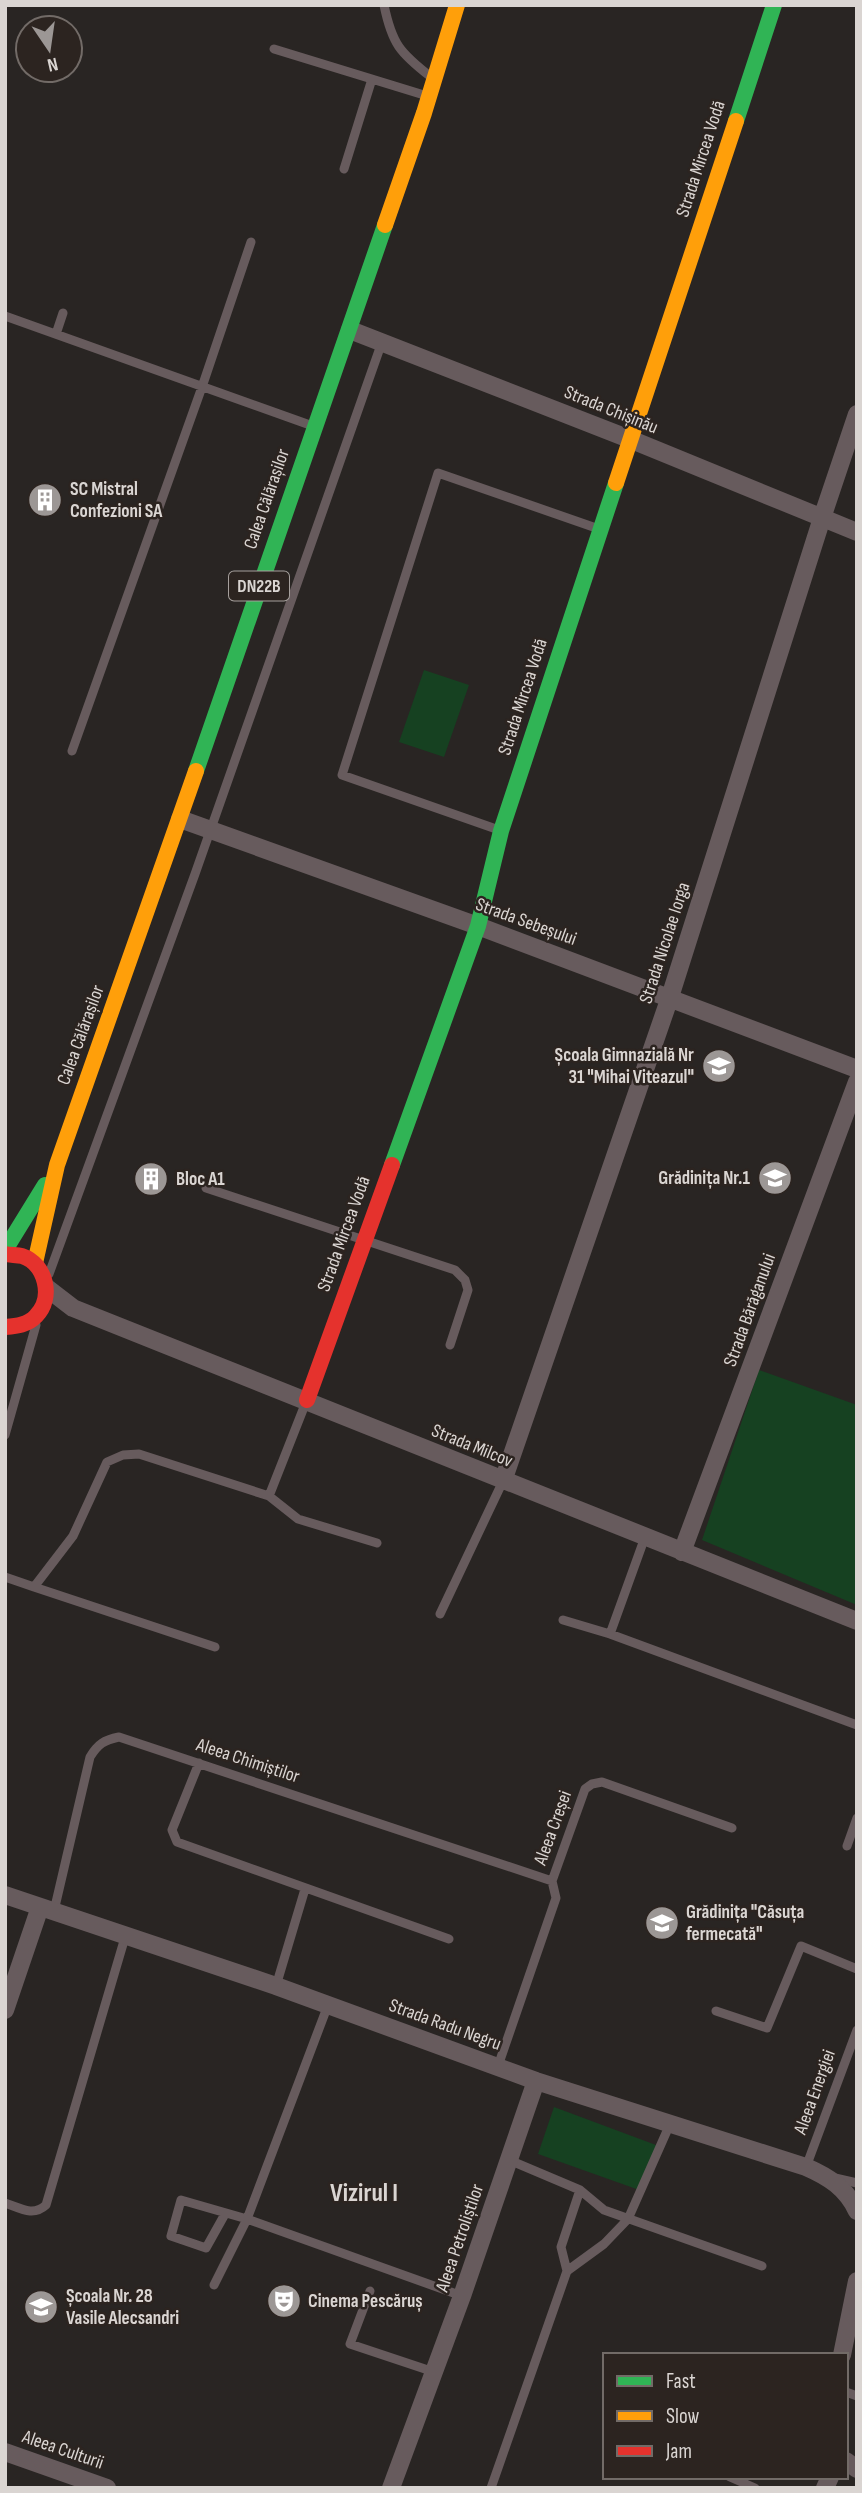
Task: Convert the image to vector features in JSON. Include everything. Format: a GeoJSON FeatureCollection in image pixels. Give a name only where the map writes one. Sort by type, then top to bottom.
{"type":"FeatureCollection","features":[{"type":"Feature","properties":{"kind":"main road","name":"Calea Călărașilor"},"geometry":{"type":"LineString","coordinates":[[34,1263],[57,1165],[349,330],[429,97],[457,5]]}},
{"type":"Feature","properties":{"kind":"main road","name":"Strada Mircea Vodă"},"geometry":{"type":"LineString","coordinates":[[307,1400],[478,926],[501,831],[774,5]]}},
{"type":"Feature","properties":{"kind":"main road","name":"Calea Călărașilor"},"geometry":{"type":"LineString","coordinates":[[5,1252],[57,1165]]}},
{"type":"Feature","properties":{"kind":"main road","name":"DN22B"},"geometry":{"type":"LineString","coordinates":[[5,1252],[25,1257],[34,1263]]}},
{"type":"Feature","properties":{"kind":"main road"},"geometry":{"type":"LineString","coordinates":[[5,1345],[13,1326],[41,1312],[46,1285],[42,1272],[34,1263]]}},
{"type":"Feature","properties":{"kind":"street","name":"Strada Chișinău"},"geometry":{"type":"LineString","coordinates":[[349,330],[857,531]]}},
{"type":"Feature","properties":{"kind":"street","name":"Strada Nicolae Iorga"},"geometry":{"type":"LineString","coordinates":[[503,1481],[670,998],[857,414]]}},
{"type":"Feature","properties":{"kind":"street","name":"Strada Sebeșului"},"geometry":{"type":"LineString","coordinates":[[180,819],[478,926],[857,1069]]}},
{"type":"Feature","properties":{"kind":"street","name":"Strada Bărăganului"},"geometry":{"type":"LineString","coordinates":[[682,1552],[857,1082]]}},
{"type":"Feature","properties":{"kind":"street","name":"Strada Milcov"},"geometry":{"type":"LineString","coordinates":[[46,1285],[73,1308],[857,1621]]}},
{"type":"Feature","properties":{"kind":"street","name":"Strada Milcov"},"geometry":{"type":"LineString","coordinates":[[41,1312],[73,1308]]}},
{"type":"Feature","properties":{"kind":"street","name":"Strada Radu Negru"},"geometry":{"type":"LineString","coordinates":[[5,1895],[276,1986],[536,2081],[806,2167],[830,2177],[851,2198],[857,2211]]}},
{"type":"Feature","properties":{"kind":"street"},"geometry":{"type":"LineString","coordinates":[[5,2010],[47,1909]]}},
{"type":"Feature","properties":{"kind":"street","name":"Aleea Petroliștilor"},"geometry":{"type":"LineString","coordinates":[[391,2488],[462,2296],[536,2081]]}},
{"type":"Feature","properties":{"kind":"street"},"geometry":{"type":"LineString","coordinates":[[843,2353],[853,2319],[857,2281]]}},
{"type":"Feature","properties":{"kind":"street","name":"Aleea Culturii"},"geometry":{"type":"LineString","coordinates":[[5,2452],[107,2488]]}},
{"type":"Feature","properties":{"kind":"lane"},"geometry":{"type":"LineString","coordinates":[[384,5],[390,32],[405,56],[434,80]]}},
{"type":"Feature","properties":{"kind":"lane"},"geometry":{"type":"LineString","coordinates":[[274,50],[429,97]]}},
{"type":"Feature","properties":{"kind":"lane"},"geometry":{"type":"LineString","coordinates":[[344,169],[372,79]]}},
{"type":"Feature","properties":{"kind":"lane"},"geometry":{"type":"LineString","coordinates":[[72,751],[251,242]]}},
{"type":"Feature","properties":{"kind":"lane"},"geometry":{"type":"LineString","coordinates":[[55,334],[63,313]]}},
{"type":"Feature","properties":{"kind":"lane"},"geometry":{"type":"LineString","coordinates":[[5,316],[314,427]]}},
{"type":"Feature","properties":{"kind":"lane"},"geometry":{"type":"LineString","coordinates":[[46,1285],[211,831],[382,342]]}},
{"type":"Feature","properties":{"kind":"lane"},"geometry":{"type":"LineString","coordinates":[[501,831],[342,775],[434,486],[439,473],[600,530]]}},
{"type":"Feature","properties":{"kind":"lane"},"geometry":{"type":"LineString","coordinates":[[206,1188],[455,1270],[465,1280],[468,1290],[450,1346]]}},
{"type":"Feature","properties":{"kind":"lane"},"geometry":{"type":"LineString","coordinates":[[5,1435],[41,1312]]}},
{"type":"Feature","properties":{"kind":"lane"},"geometry":{"type":"LineString","coordinates":[[269,1496],[307,1400]]}},
{"type":"Feature","properties":{"kind":"lane"},"geometry":{"type":"LineString","coordinates":[[34,1587],[73,1536],[107,1462],[123,1455],[139,1454],[269,1496],[298,1519],[377,1543]]}},
{"type":"Feature","properties":{"kind":"lane"},"geometry":{"type":"LineString","coordinates":[[440,1615],[503,1481]]}},
{"type":"Feature","properties":{"kind":"lane"},"geometry":{"type":"LineString","coordinates":[[610,1634],[645,1537]]}},
{"type":"Feature","properties":{"kind":"lane"},"geometry":{"type":"LineString","coordinates":[[5,1577],[215,1647]]}},
{"type":"Feature","properties":{"kind":"lane"},"geometry":{"type":"LineString","coordinates":[[563,1620],[610,1634],[857,1725]]}},
{"type":"Feature","properties":{"kind":"lane","name":"Aleea Chimiștilor"},"geometry":{"type":"LineString","coordinates":[[47,1909],[90,1757],[105,1740],[119,1737],[552,1881]]}},
{"type":"Feature","properties":{"kind":"lane"},"geometry":{"type":"LineString","coordinates":[[198,1763],[173,1830],[177,1842],[449,1939]]}},
{"type":"Feature","properties":{"kind":"lane","name":"Aleea Creșei"},"geometry":{"type":"LineString","coordinates":[[498,2066],[556,1898],[552,1881],[585,1789],[601,1782],[732,1828]]}},
{"type":"Feature","properties":{"kind":"lane"},"geometry":{"type":"LineString","coordinates":[[847,1846],[857,1818]]}},
{"type":"Feature","properties":{"kind":"lane"},"geometry":{"type":"LineString","coordinates":[[276,1986],[305,1889]]}},
{"type":"Feature","properties":{"kind":"lane"},"geometry":{"type":"LineString","coordinates":[[5,2203],[32,2213],[46,2205],[126,1934]]}},
{"type":"Feature","properties":{"kind":"lane"},"geometry":{"type":"LineString","coordinates":[[716,2011],[767,2028],[801,1946],[857,1969]]}},
{"type":"Feature","properties":{"kind":"lane"},"geometry":{"type":"LineString","coordinates":[[214,2284],[247,2219],[328,2005]]}},
{"type":"Feature","properties":{"kind":"lane","name":"Aleea Energiei"},"geometry":{"type":"LineString","coordinates":[[806,2167],[857,2030]]}},
{"type":"Feature","properties":{"kind":"lane"},"geometry":{"type":"LineString","coordinates":[[567,2271],[604,2244],[628,2219],[670,2124]]}},
{"type":"Feature","properties":{"kind":"lane"},"geometry":{"type":"LineString","coordinates":[[509,2160],[580,2190],[604,2210],[762,2266]]}},
{"type":"Feature","properties":{"kind":"lane"},"geometry":{"type":"LineString","coordinates":[[830,2177],[857,2183]]}},
{"type":"Feature","properties":{"kind":"lane"},"geometry":{"type":"LineString","coordinates":[[491,2488],[567,2271],[562,2247],[580,2190]]}},
{"type":"Feature","properties":{"kind":"lane"},"geometry":{"type":"LineString","coordinates":[[225,2214],[206,2248],[171,2236],[181,2200],[247,2219],[462,2296]]}},
{"type":"Feature","properties":{"kind":"lane"},"geometry":{"type":"LineString","coordinates":[[370,2291],[350,2344],[434,2372]]}},
{"type":"Feature","properties":{"kind":"lane"},"geometry":{"type":"LineString","coordinates":[[735,2479],[755,2488]]}},
{"type":"Feature","properties":{"kind":"green space"},"geometry":{"type":"Polygon","coordinates":[[[424,670],[469,685],[444,757],[399,742],[424,670]]]}},
{"type":"Feature","properties":{"kind":"green space"},"geometry":{"type":"Polygon","coordinates":[[[759,1370],[857,1405],[857,1605],[702,1540],[759,1370]]]}},
{"type":"Feature","properties":{"kind":"green space"},"geometry":{"type":"Polygon","coordinates":[[[554,2107],[656,2145],[642,2191],[538,2154],[554,2107]]]}},
{"type":"Feature","properties":{"kind":"traffic: fast"},"geometry":{"type":"LineString","coordinates":[[736,121],[774,5]]}},
{"type":"Feature","properties":{"kind":"traffic: fast"},"geometry":{"type":"LineString","coordinates":[[196,771],[385,225]]}},
{"type":"Feature","properties":{"kind":"traffic: fast"},"geometry":{"type":"LineString","coordinates":[[392,1165],[478,926],[501,831],[616,483]]}},
{"type":"Feature","properties":{"kind":"traffic: fast"},"geometry":{"type":"LineString","coordinates":[[5,1250],[45,1185]]}},
{"type":"Feature","properties":{"kind":"traffic: slow"},"geometry":{"type":"LineString","coordinates":[[385,225],[424,113],[457,5]]}},
{"type":"Feature","properties":{"kind":"traffic: slow"},"geometry":{"type":"LineString","coordinates":[[616,483],[736,121]]}},
{"type":"Feature","properties":{"kind":"traffic: slow"},"geometry":{"type":"LineString","coordinates":[[35,1263],[57,1165],[196,771]]}},
{"type":"Feature","properties":{"kind":"traffic: jam"},"geometry":{"type":"LineString","coordinates":[[307,1400],[392,1165]]}},
{"type":"Feature","properties":{"kind":"traffic: jam"},"geometry":{"type":"LineString","coordinates":[[5,1254],[22,1256],[37,1266],[45,1282],[46,1291],[42,1309],[33,1319],[5,1327]]}},
{"type":"Feature","properties":{"kind":"place","name":"SC Mistral Confezioni SA"},"geometry":{"type":"Point","coordinates":[45,500]}},
{"type":"Feature","properties":{"kind":"place","name":"Școala Gimnazială Nr 31 \"Mihai Viteazul\""},"geometry":{"type":"Point","coordinates":[719,1066]}},
{"type":"Feature","properties":{"kind":"place","name":"Grădinița Nr.1"},"geometry":{"type":"Point","coordinates":[775,1178]}},
{"type":"Feature","properties":{"kind":"place","name":"Bloc A1"},"geometry":{"type":"Point","coordinates":[151,1179]}},
{"type":"Feature","properties":{"kind":"place","name":"Grădinița \"Căsuța fermecată\""},"geometry":{"type":"Point","coordinates":[662,1923]}},
{"type":"Feature","properties":{"kind":"place","name":"Cinema Pescăruș"},"geometry":{"type":"Point","coordinates":[284,2301]}},
{"type":"Feature","properties":{"kind":"place","name":"Școala Nr. 28 Vasile Alecsandri"},"geometry":{"type":"Point","coordinates":[41,2307]}},
{"type":"Feature","properties":{"kind":"district","name":"Vizirul I"},"geometry":{"type":"Point","coordinates":[364,2193]}}]}
